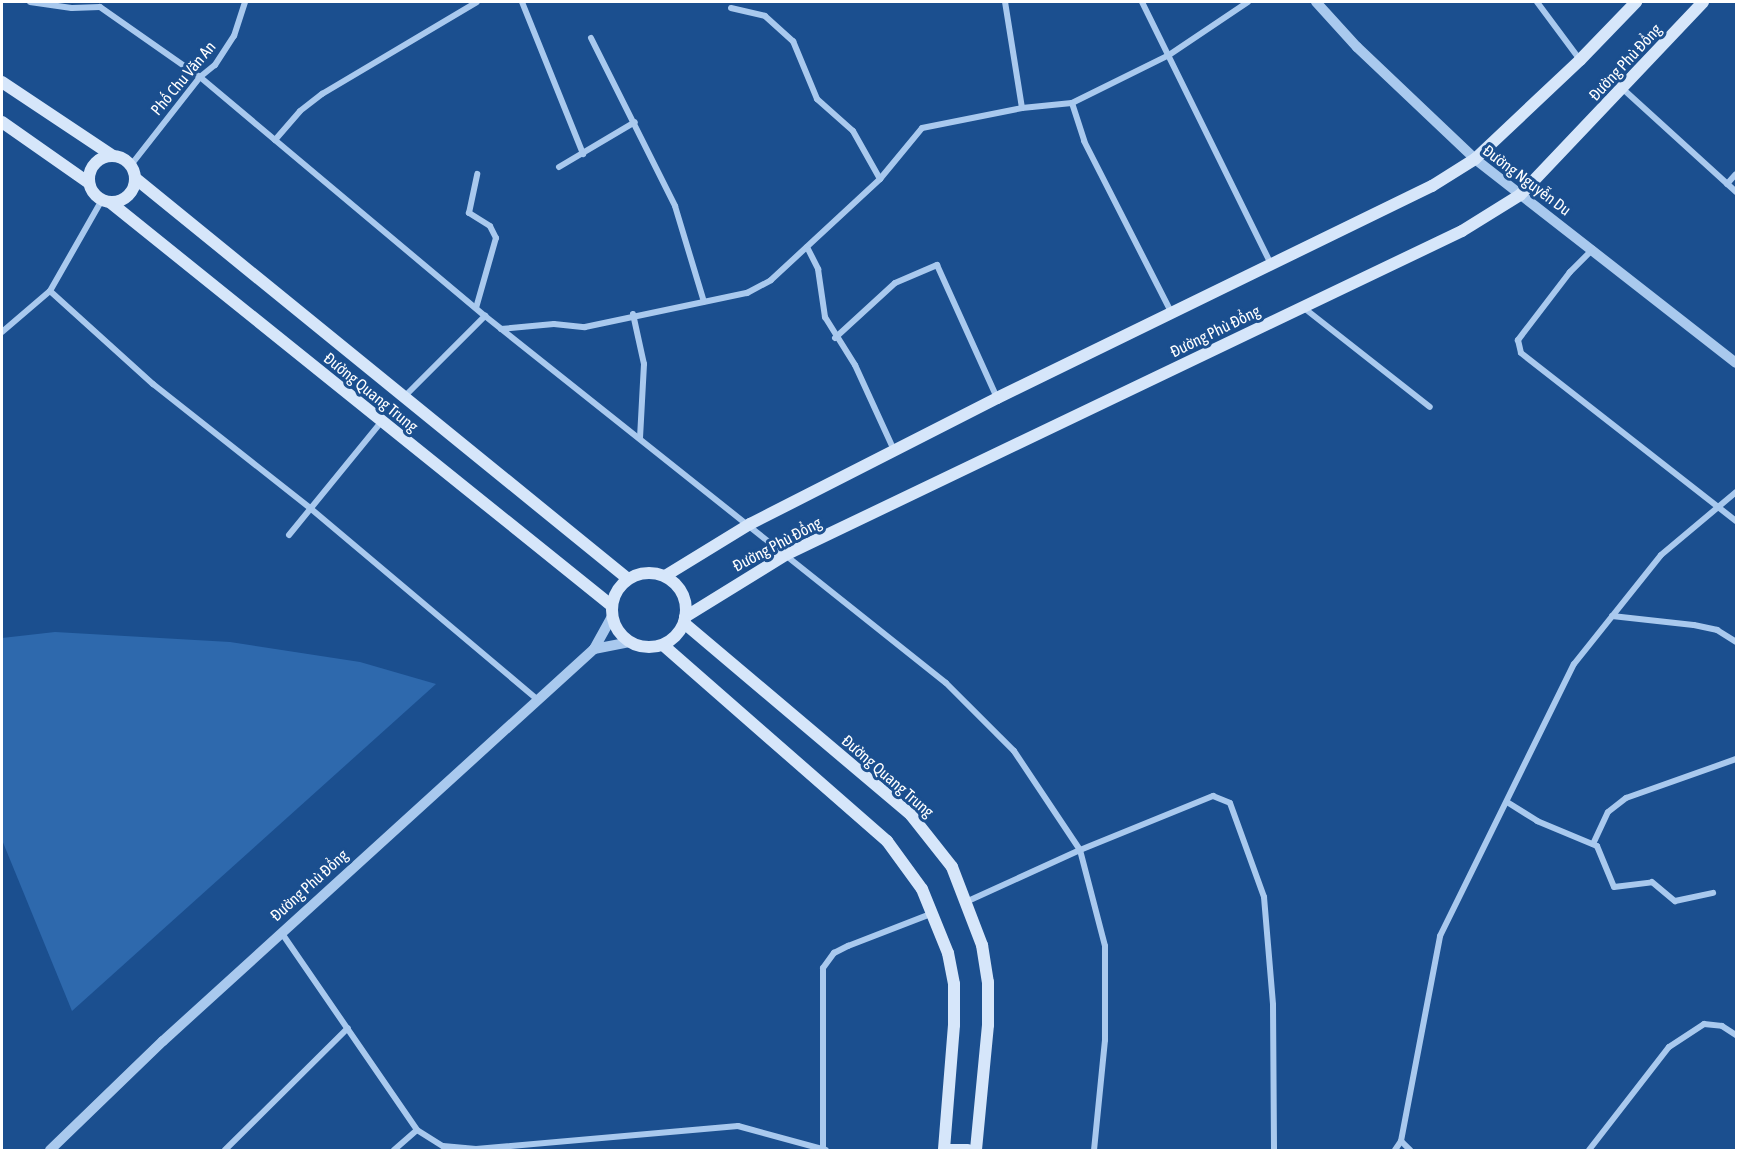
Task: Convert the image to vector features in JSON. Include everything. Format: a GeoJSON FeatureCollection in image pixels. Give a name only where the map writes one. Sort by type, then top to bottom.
{"type":"FeatureCollection","features":[{"type":"Feature","properties":{"kind":"main road","name":"Đường Phù Đổng"},"geometry":{"type":"LineString","coordinates":[[665,576],[750,524],[997,398],[1432,186],[1474,159],[1581,60],[1636,2]]}},
{"type":"Feature","properties":{"kind":"main road","name":"Đường Phù Đổng"},"geometry":{"type":"LineString","coordinates":[[685,620],[787,554],[1462,231],[1520,195],[1704,2]]}},
{"type":"Feature","properties":{"kind":"main road"},"geometry":{"type":"LineString","coordinates":[[2,82],[130,165],[135,177],[130,194],[106,201],[89,183],[2,122]]}},
{"type":"Feature","properties":{"kind":"main road"},"geometry":{"type":"LineString","coordinates":[[89,183],[95,164],[113,156]]}},
{"type":"Feature","properties":{"kind":"main road","name":"Đường Quang Trung"},"geometry":{"type":"LineString","coordinates":[[135,177],[628,579]]}},
{"type":"Feature","properties":{"kind":"main road","name":"Đường Quang Trung"},"geometry":{"type":"LineString","coordinates":[[106,201],[612,611]]}},
{"type":"Feature","properties":{"kind":"main road"},"geometry":{"type":"LineString","coordinates":[[646,573],[665,576],[682,593],[685,620],[676,636],[663,645],[645,648],[629,642],[618,631],[612,611],[617,591],[628,579],[646,573]]}},
{"type":"Feature","properties":{"kind":"main road","name":"Đường Quang Trung"},"geometry":{"type":"LineString","coordinates":[[685,620],[911,815],[940,849],[968,902],[982,945],[988,981],[988,1025],[976,1150]]}},
{"type":"Feature","properties":{"kind":"main road"},"geometry":{"type":"LineString","coordinates":[[663,645],[887,841],[906,864],[934,913],[948,953],[954,984],[954,1025],[944,1150]]}},
{"type":"Feature","properties":{"kind":"main road"},"geometry":{"type":"LineString","coordinates":[[949,1150],[968,1150]]}},
{"type":"Feature","properties":{"kind":"street"},"geometry":{"type":"LineString","coordinates":[[30,2],[72,8],[100,4],[200,77],[476,309],[787,554],[978,714],[1014,751],[1080,850],[1105,946],[1105,1040],[1094,1150]]}},
{"type":"Feature","properties":{"kind":"street","name":"Phố Chu Văn An"},"geometry":{"type":"LineString","coordinates":[[130,165],[200,77],[215,65],[234,36],[244,2]]}},
{"type":"Feature","properties":{"kind":"street"},"geometry":{"type":"LineString","coordinates":[[275,140],[300,111],[322,94],[477,2]]}},
{"type":"Feature","properties":{"kind":"street"},"geometry":{"type":"LineString","coordinates":[[522,2],[583,154]]}},
{"type":"Feature","properties":{"kind":"street"},"geometry":{"type":"LineString","coordinates":[[1005,2],[1022,108]]}},
{"type":"Feature","properties":{"kind":"street"},"geometry":{"type":"LineString","coordinates":[[1142,2],[1271,264]]}},
{"type":"Feature","properties":{"kind":"street"},"geometry":{"type":"LineString","coordinates":[[501,329],[554,324],[585,327],[633,314],[747,293],[771,280],[880,179],[922,128],[1022,108],[1072,103],[1169,55],[1248,2]]}},
{"type":"Feature","properties":{"kind":"street","name":"Đường Nguyễn Du"},"geometry":{"type":"LineString","coordinates":[[1317,2],[1357,47],[1474,159],[1594,248],[1737,363]]}},
{"type":"Feature","properties":{"kind":"street"},"geometry":{"type":"LineString","coordinates":[[1537,2],[1581,60]]}},
{"type":"Feature","properties":{"kind":"street"},"geometry":{"type":"LineString","coordinates":[[731,8],[765,16],[792,41],[817,99],[853,131],[876,166],[880,179]]}},
{"type":"Feature","properties":{"kind":"street"},"geometry":{"type":"LineString","coordinates":[[591,38],[675,206],[704,302]]}},
{"type":"Feature","properties":{"kind":"street"},"geometry":{"type":"LineString","coordinates":[[1623,89],[1737,192]]}},
{"type":"Feature","properties":{"kind":"street"},"geometry":{"type":"LineString","coordinates":[[1072,103],[1084,141],[1172,312]]}},
{"type":"Feature","properties":{"kind":"street"},"geometry":{"type":"LineString","coordinates":[[559,166],[635,122]]}},
{"type":"Feature","properties":{"kind":"street"},"geometry":{"type":"LineString","coordinates":[[476,309],[496,238],[490,226],[469,213],[477,174]]}},
{"type":"Feature","properties":{"kind":"street"},"geometry":{"type":"LineString","coordinates":[[1727,184],[1737,174]]}},
{"type":"Feature","properties":{"kind":"street"},"geometry":{"type":"LineString","coordinates":[[2,332],[50,291],[106,201]]}},
{"type":"Feature","properties":{"kind":"street"},"geometry":{"type":"LineString","coordinates":[[807,247],[818,268],[825,317],[835,338],[855,365],[894,451]]}},
{"type":"Feature","properties":{"kind":"street"},"geometry":{"type":"LineString","coordinates":[[1594,248],[1570,272],[1518,340],[1521,353],[1737,521]]}},
{"type":"Feature","properties":{"kind":"street"},"geometry":{"type":"LineString","coordinates":[[835,338],[895,283],[937,265],[997,398]]}},
{"type":"Feature","properties":{"kind":"street"},"geometry":{"type":"LineString","coordinates":[[50,291],[153,384],[310,508],[538,700]]}},
{"type":"Feature","properties":{"kind":"street"},"geometry":{"type":"LineString","coordinates":[[1304,307],[1430,407]]}},
{"type":"Feature","properties":{"kind":"street"},"geometry":{"type":"LineString","coordinates":[[633,314],[644,364],[640,438]]}},
{"type":"Feature","properties":{"kind":"street"},"geometry":{"type":"LineString","coordinates":[[404,397],[485,316]]}},
{"type":"Feature","properties":{"kind":"street"},"geometry":{"type":"LineString","coordinates":[[289,536],[381,422]]}},
{"type":"Feature","properties":{"kind":"street"},"geometry":{"type":"LineString","coordinates":[[1395,1150],[1401,1141],[1440,936],[1456,897],[1507,802],[1574,664],[1661,555],[1737,492]]}},
{"type":"Feature","properties":{"kind":"street","name":"Đường Phù Đổng"},"geometry":{"type":"LineString","coordinates":[[50,1150],[116,1084],[281,932],[594,649],[612,611]]}},
{"type":"Feature","properties":{"kind":"street"},"geometry":{"type":"LineString","coordinates":[[1612,616],[1694,625],[1717,630],[1737,642]]}},
{"type":"Feature","properties":{"kind":"street"},"geometry":{"type":"LineString","coordinates":[[594,649],[629,642]]}},
{"type":"Feature","properties":{"kind":"street"},"geometry":{"type":"LineString","coordinates":[[1593,844],[1608,812],[1626,798],[1737,759]]}},
{"type":"Feature","properties":{"kind":"street"},"geometry":{"type":"LineString","coordinates":[[968,902],[1080,850],[1213,796],[1230,803],[1264,897],[1273,1005],[1274,1150]]}},
{"type":"Feature","properties":{"kind":"street"},"geometry":{"type":"LineString","coordinates":[[1507,802],[1537,821],[1593,844],[1600,850],[1614,887],[1652,882],[1675,901],[1713,893]]}},
{"type":"Feature","properties":{"kind":"street"},"geometry":{"type":"LineString","coordinates":[[281,932],[417,1130],[443,1146],[458,1149],[738,1126],[760,1129],[824,1150],[823,968],[834,953],[848,946],[934,913]]}},
{"type":"Feature","properties":{"kind":"street"},"geometry":{"type":"LineString","coordinates":[[1589,1150],[1669,1047],[1704,1024],[1714,1023],[1737,1035]]}},
{"type":"Feature","properties":{"kind":"street"},"geometry":{"type":"LineString","coordinates":[[225,1150],[348,1029]]}},
{"type":"Feature","properties":{"kind":"street"},"geometry":{"type":"LineString","coordinates":[[394,1150],[417,1130]]}},
{"type":"Feature","properties":{"kind":"street"},"geometry":{"type":"LineString","coordinates":[[1401,1141],[1410,1150]]}},
{"type":"Feature","properties":{"kind":"shaded area"},"geometry":{"type":"Polygon","coordinates":[[[55,632],[230,642],[360,662],[436,684],[72,1011],[2,840],[2,638],[55,632]]]}}]}
